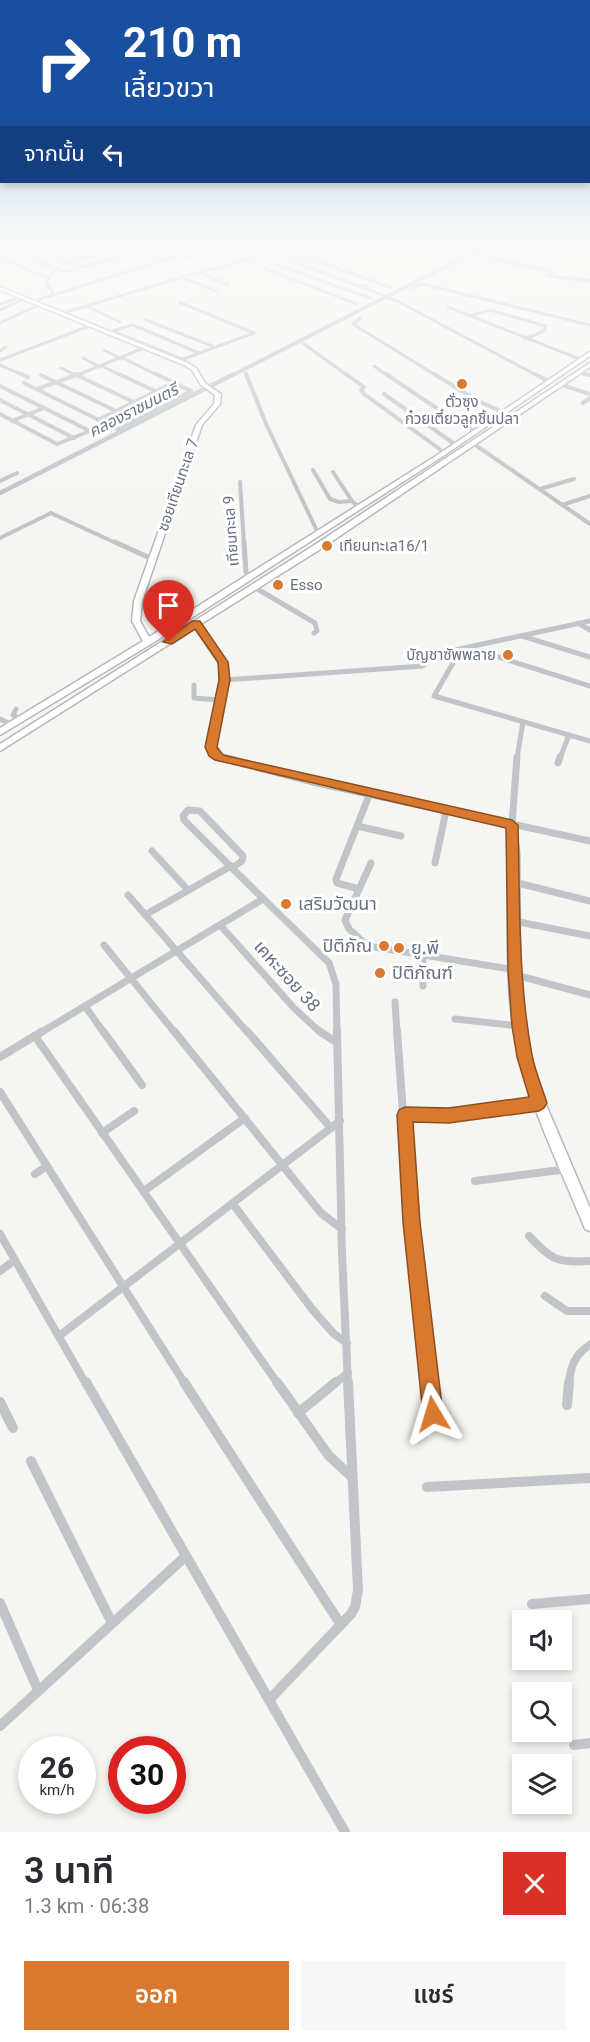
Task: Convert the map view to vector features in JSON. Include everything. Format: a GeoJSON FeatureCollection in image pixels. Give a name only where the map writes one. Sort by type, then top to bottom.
{"type":"FeatureCollection","features":[{"type":"Feature","properties":{"kind":"main road","name":"ซอยเทียนทะเล 7"},"geometry":{"type":"LineString","coordinates":[[104,329],[180,360],[193,368],[203,384],[216,392],[217,404],[199,425],[135,613],[136,621],[148,642]]}},
{"type":"Feature","properties":{"kind":"main road"},"geometry":{"type":"LineString","coordinates":[[0,732],[134,651],[445,453],[590,354]]}},
{"type":"Feature","properties":{"kind":"main road"},"geometry":{"type":"LineString","coordinates":[[0,748],[144,658],[482,439],[590,365]]}},
{"type":"Feature","properties":{"kind":"main road"},"geometry":{"type":"LineString","coordinates":[[476,432],[491,433]]}},
{"type":"Feature","properties":{"kind":"main road"},"geometry":{"type":"LineString","coordinates":[[476,432],[482,439]]}},
{"type":"Feature","properties":{"kind":"main road"},"geometry":{"type":"LineString","coordinates":[[196,624],[223,662],[224,680],[211,747],[213,753],[219,758],[512,825],[516,973],[525,1057],[539,1103],[590,1224]]}},
{"type":"Feature","properties":{"kind":"main road"},"geometry":{"type":"LineString","coordinates":[[134,651],[144,652],[144,658]]}},
{"type":"Feature","properties":{"kind":"street"},"geometry":{"type":"LineString","coordinates":[[0,360],[80,329]]}},
{"type":"Feature","properties":{"kind":"street"},"geometry":{"type":"LineString","coordinates":[[111,332],[118,329]]}},
{"type":"Feature","properties":{"kind":"street"},"geometry":{"type":"LineString","coordinates":[[143,329],[199,353]]}},
{"type":"Feature","properties":{"kind":"street"},"geometry":{"type":"LineString","coordinates":[[146,331],[150,329]]}},
{"type":"Feature","properties":{"kind":"street"},"geometry":{"type":"LineString","coordinates":[[170,329],[212,346]]}},
{"type":"Feature","properties":{"kind":"street"},"geometry":{"type":"LineString","coordinates":[[147,347],[180,360],[254,333],[246,329]]}},
{"type":"Feature","properties":{"kind":"street"},"geometry":{"type":"LineString","coordinates":[[362,329],[478,401],[505,412]]}},
{"type":"Feature","properties":{"kind":"street"},"geometry":{"type":"LineString","coordinates":[[451,329],[550,382]]}},
{"type":"Feature","properties":{"kind":"street"},"geometry":{"type":"LineString","coordinates":[[502,329],[582,360]]}},
{"type":"Feature","properties":{"kind":"street"},"geometry":{"type":"LineString","coordinates":[[525,339],[545,329]]}},
{"type":"Feature","properties":{"kind":"street"},"geometry":{"type":"LineString","coordinates":[[37,389],[101,367],[177,332]]}},
{"type":"Feature","properties":{"kind":"street"},"geometry":{"type":"LineString","coordinates":[[163,352],[195,339]]}},
{"type":"Feature","properties":{"kind":"street"},"geometry":{"type":"LineString","coordinates":[[304,344],[365,387],[361,390],[364,394],[445,453]]}},
{"type":"Feature","properties":{"kind":"street"},"geometry":{"type":"LineString","coordinates":[[6,346],[0,353],[7,357]]}},
{"type":"Feature","properties":{"kind":"street"},"geometry":{"type":"LineString","coordinates":[[24,383],[117,429],[191,391],[104,350]]}},
{"type":"Feature","properties":{"kind":"street"},"geometry":{"type":"LineString","coordinates":[[83,358],[174,400]]}},
{"type":"Feature","properties":{"kind":"street"},"geometry":{"type":"LineString","coordinates":[[0,365],[28,377]]}},
{"type":"Feature","properties":{"kind":"street"},"geometry":{"type":"LineString","coordinates":[[384,366],[375,367],[460,424],[476,432]]}},
{"type":"Feature","properties":{"kind":"street"},"geometry":{"type":"LineString","coordinates":[[61,368],[153,411]]}},
{"type":"Feature","properties":{"kind":"street"},"geometry":{"type":"LineString","coordinates":[[246,373],[267,426],[318,533]]}},
{"type":"Feature","properties":{"kind":"street"},"geometry":{"type":"LineString","coordinates":[[579,373],[590,375]]}},
{"type":"Feature","properties":{"kind":"street"},"geometry":{"type":"LineString","coordinates":[[41,375],[135,420]]}},
{"type":"Feature","properties":{"kind":"street"},"geometry":{"type":"LineString","coordinates":[[98,420],[173,383]]}},
{"type":"Feature","properties":{"kind":"street"},"geometry":{"type":"LineString","coordinates":[[562,385],[590,396],[583,403]]}},
{"type":"Feature","properties":{"kind":"street"},"geometry":{"type":"LineString","coordinates":[[0,386],[90,431],[57,444],[0,414]]}},
{"type":"Feature","properties":{"kind":"street"},"geometry":{"type":"LineString","coordinates":[[0,400],[16,394]]}},
{"type":"Feature","properties":{"kind":"street"},"geometry":{"type":"LineString","coordinates":[[384,394],[456,445]]}},
{"type":"Feature","properties":{"kind":"street"},"geometry":{"type":"LineString","coordinates":[[0,400],[74,438]]}},
{"type":"Feature","properties":{"kind":"street"},"geometry":{"type":"LineString","coordinates":[[12,421],[44,408]]}},
{"type":"Feature","properties":{"kind":"street"},"geometry":{"type":"LineString","coordinates":[[474,444],[589,522]]}},
{"type":"Feature","properties":{"kind":"street"},"geometry":{"type":"LineString","coordinates":[[313,470],[330,499],[339,502],[352,501]]}},
{"type":"Feature","properties":{"kind":"street"},"geometry":{"type":"LineString","coordinates":[[333,472],[352,501],[359,507]]}},
{"type":"Feature","properties":{"kind":"street"},"geometry":{"type":"LineString","coordinates":[[0,484],[17,473]]}},
{"type":"Feature","properties":{"kind":"street"},"geometry":{"type":"LineString","coordinates":[[540,489],[574,479]]}},
{"type":"Feature","properties":{"kind":"street","name":"เทียนทะเล 9"},"geometry":{"type":"LineString","coordinates":[[240,482],[246,572],[249,577]]}},
{"type":"Feature","properties":{"kind":"street"},"geometry":{"type":"LineString","coordinates":[[562,505],[590,496]]}},
{"type":"Feature","properties":{"kind":"street"},"geometry":{"type":"LineString","coordinates":[[0,538],[51,513],[152,560]]}},
{"type":"Feature","properties":{"kind":"street"},"geometry":{"type":"LineString","coordinates":[[254,587],[315,623],[317,631],[314,633]]}},
{"type":"Feature","properties":{"kind":"street"},"geometry":{"type":"LineString","coordinates":[[224,680],[423,666],[436,654],[590,621]]}},
{"type":"Feature","properties":{"kind":"street"},"geometry":{"type":"LineString","coordinates":[[578,623],[590,630]]}},
{"type":"Feature","properties":{"kind":"street"},"geometry":{"type":"LineString","coordinates":[[522,636],[590,657]]}},
{"type":"Feature","properties":{"kind":"street"},"geometry":{"type":"LineString","coordinates":[[470,648],[590,686]]}},
{"type":"Feature","properties":{"kind":"street"},"geometry":{"type":"LineString","coordinates":[[453,663],[434,696],[590,741]]}},
{"type":"Feature","properties":{"kind":"street"},"geometry":{"type":"LineString","coordinates":[[194,685],[194,698],[219,700]]}},
{"type":"Feature","properties":{"kind":"street"},"geometry":{"type":"LineString","coordinates":[[16,709],[13,714],[17,722]]}},
{"type":"Feature","properties":{"kind":"street"},"geometry":{"type":"LineString","coordinates":[[0,719],[17,722]]}},
{"type":"Feature","properties":{"kind":"street"},"geometry":{"type":"LineString","coordinates":[[523,723],[515,769],[512,825],[590,841]]}},
{"type":"Feature","properties":{"kind":"street"},"geometry":{"type":"LineString","coordinates":[[558,763],[569,735]]}},
{"type":"Feature","properties":{"kind":"street"},"geometry":{"type":"LineString","coordinates":[[359,889],[337,883],[336,879],[370,793]]}},
{"type":"Feature","properties":{"kind":"street"},"geometry":{"type":"LineString","coordinates":[[146,915],[188,890],[231,867],[242,861],[243,856],[200,811],[188,810],[183,816],[184,820],[231,867],[263,899],[333,968],[336,984],[342,1229],[357,1590],[355,1607],[270,1699]]}},
{"type":"Feature","properties":{"kind":"street"},"geometry":{"type":"LineString","coordinates":[[435,863],[446,811]]}},
{"type":"Feature","properties":{"kind":"street"},"geometry":{"type":"LineString","coordinates":[[357,826],[401,836]]}},
{"type":"Feature","properties":{"kind":"street"},"geometry":{"type":"LineString","coordinates":[[152,851],[188,890]]}},
{"type":"Feature","properties":{"kind":"street"},"geometry":{"type":"LineString","coordinates":[[370,863],[345,924],[359,941],[368,946],[423,953],[516,973],[590,994]]}},
{"type":"Feature","properties":{"kind":"street"},"geometry":{"type":"LineString","coordinates":[[514,882],[590,901]]}},
{"type":"Feature","properties":{"kind":"street"},"geometry":{"type":"LineString","coordinates":[[128,895],[332,1128]]}},
{"type":"Feature","properties":{"kind":"street"},"geometry":{"type":"LineString","coordinates":[[0,1057],[263,899]]}},
{"type":"Feature","properties":{"kind":"street"},"geometry":{"type":"LineString","coordinates":[[514,921],[590,936]]}},
{"type":"Feature","properties":{"kind":"street","name":"เคหะซอย 38"},"geometry":{"type":"LineString","coordinates":[[220,925],[306,1020],[328,1039],[336,1042]]}},
{"type":"Feature","properties":{"kind":"street"},"geometry":{"type":"LineString","coordinates":[[104,945],[321,1213],[342,1229]]}},
{"type":"Feature","properties":{"kind":"street"},"geometry":{"type":"LineString","coordinates":[[423,953],[423,986]]}},
{"type":"Feature","properties":{"kind":"street"},"geometry":{"type":"LineString","coordinates":[[395,1002],[411,1222],[433,1414]]}},
{"type":"Feature","properties":{"kind":"street"},"geometry":{"type":"LineString","coordinates":[[85,1006],[142,1085]]}},
{"type":"Feature","properties":{"kind":"street"},"geometry":{"type":"LineString","coordinates":[[455,1019],[520,1026]]}},
{"type":"Feature","properties":{"kind":"street"},"geometry":{"type":"LineString","coordinates":[[35,1036],[298,1413],[329,1456],[352,1477]]}},
{"type":"Feature","properties":{"kind":"street"},"geometry":{"type":"LineString","coordinates":[[0,1092],[341,1624]]}},
{"type":"Feature","properties":{"kind":"street"},"geometry":{"type":"LineString","coordinates":[[405,1115],[449,1116],[539,1103]]}},
{"type":"Feature","properties":{"kind":"street"},"geometry":{"type":"LineString","coordinates":[[102,1132],[134,1111]]}},
{"type":"Feature","properties":{"kind":"street"},"geometry":{"type":"LineString","coordinates":[[144,1191],[245,1119]]}},
{"type":"Feature","properties":{"kind":"street"},"geometry":{"type":"LineString","coordinates":[[60,1336],[340,1121]]}},
{"type":"Feature","properties":{"kind":"street"},"geometry":{"type":"LineString","coordinates":[[35,1174],[46,1166]]}},
{"type":"Feature","properties":{"kind":"street"},"geometry":{"type":"LineString","coordinates":[[475,1181],[568,1169]]}},
{"type":"Feature","properties":{"kind":"street"},"geometry":{"type":"LineString","coordinates":[[233,1204],[318,1316],[334,1334],[347,1343]]}},
{"type":"Feature","properties":{"kind":"street"},"geometry":{"type":"LineString","coordinates":[[0,1234],[345,1832]]}},
{"type":"Feature","properties":{"kind":"street"},"geometry":{"type":"LineString","coordinates":[[529,1236],[553,1260],[565,1263],[590,1261]]}},
{"type":"Feature","properties":{"kind":"street"},"geometry":{"type":"LineString","coordinates":[[0,1271],[15,1260]]}},
{"type":"Feature","properties":{"kind":"street"},"geometry":{"type":"LineString","coordinates":[[545,1296],[567,1311],[590,1311]]}},
{"type":"Feature","properties":{"kind":"street"},"geometry":{"type":"LineString","coordinates":[[567,1405],[571,1364],[579,1351],[590,1345]]}},
{"type":"Feature","properties":{"kind":"street"},"geometry":{"type":"LineString","coordinates":[[298,1413],[348,1373]]}},
{"type":"Feature","properties":{"kind":"street"},"geometry":{"type":"LineString","coordinates":[[0,1402],[13,1428]]}},
{"type":"Feature","properties":{"kind":"street"},"geometry":{"type":"LineString","coordinates":[[31,1461],[112,1623]]}},
{"type":"Feature","properties":{"kind":"street"},"geometry":{"type":"LineString","coordinates":[[427,1487],[590,1478]]}},
{"type":"Feature","properties":{"kind":"street"},"geometry":{"type":"LineString","coordinates":[[0,1726],[186,1556]]}},
{"type":"Feature","properties":{"kind":"street"},"geometry":{"type":"LineString","coordinates":[[532,1604],[590,1599]]}},
{"type":"Feature","properties":{"kind":"street"},"geometry":{"type":"LineString","coordinates":[[0,1603],[38,1690]]}},
{"type":"Feature","properties":{"kind":"street"},"geometry":{"type":"LineString","coordinates":[[574,1744],[590,1743]]}},
{"type":"Feature","properties":{"kind":"waterway","name":"คลองราชมนตรี"},"geometry":{"type":"LineString","coordinates":[[231,376],[322,329]]}},
{"type":"Feature","properties":{"kind":"waterway","name":"คลองราชมนตรี"},"geometry":{"type":"LineString","coordinates":[[0,493],[234,374]]}},
{"type":"Feature","properties":{"kind":"place","name":"ตั่วซุง ก๋วยเตี๋ยวลูกชิ้นปลา"},"geometry":{"type":"Point","coordinates":[462,384]}},
{"type":"Feature","properties":{"kind":"place","name":"เทียนทะเล16/1"},"geometry":{"type":"Point","coordinates":[327,546]}},
{"type":"Feature","properties":{"kind":"place","name":"Esso"},"geometry":{"type":"Point","coordinates":[278,585]}},
{"type":"Feature","properties":{"kind":"place","name":"บัญชาซัพพลาย"},"geometry":{"type":"Point","coordinates":[508,655]}},
{"type":"Feature","properties":{"kind":"place","name":"เสริมวัฒนา"},"geometry":{"type":"Point","coordinates":[286,904]}},
{"type":"Feature","properties":{"kind":"place","name":"ปิติภัณ"},"geometry":{"type":"Point","coordinates":[384,946]}},
{"type":"Feature","properties":{"kind":"place","name":"ยู.พี"},"geometry":{"type":"Point","coordinates":[399,948]}},
{"type":"Feature","properties":{"kind":"place","name":"ปิติภัณฑ์"},"geometry":{"type":"Point","coordinates":[380,973]}},
{"type":"Feature","properties":{"kind":"route"},"geometry":{"type":"LineString","coordinates":[[169,642],[196,624],[223,662],[224,680],[211,747],[213,753],[219,758],[512,825],[520,1026],[525,1057],[539,1103],[449,1116],[405,1115],[411,1222],[433,1414]]}}]}
